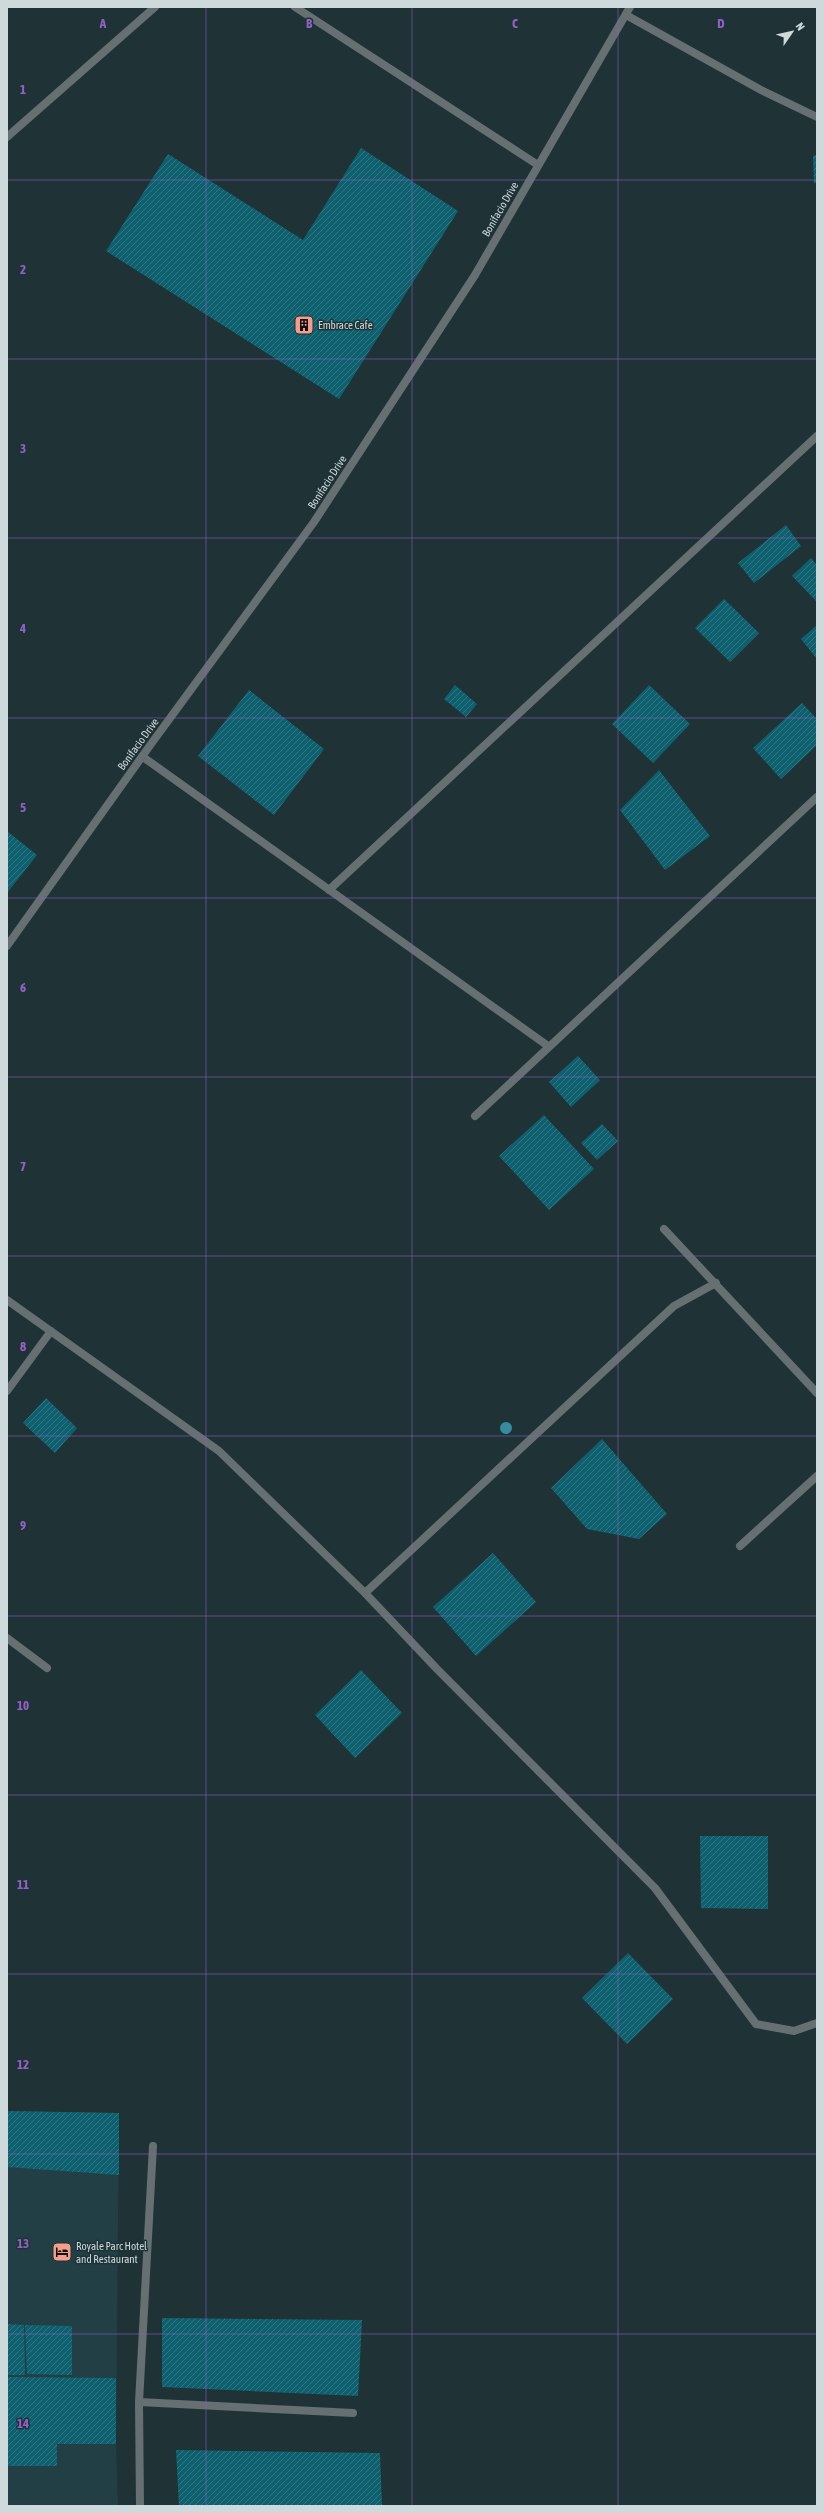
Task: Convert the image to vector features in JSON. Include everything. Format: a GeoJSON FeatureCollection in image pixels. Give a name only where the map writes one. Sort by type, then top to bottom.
{"type":"FeatureCollection","features":[{"type":"Feature","properties":{"kind":"street"},"geometry":{"type":"LineString","coordinates":[[7,137],[155,7]]}},
{"type":"Feature","properties":{"kind":"street"},"geometry":{"type":"LineString","coordinates":[[295,7],[538,166]]}},
{"type":"Feature","properties":{"kind":"street","name":"Bonifacio Drive"},"geometry":{"type":"LineString","coordinates":[[7,946],[143,756],[314,522],[475,275],[630,7]]}},
{"type":"Feature","properties":{"kind":"street"},"geometry":{"type":"LineString","coordinates":[[626,15],[761,90],[817,117]]}},
{"type":"Feature","properties":{"kind":"street"},"geometry":{"type":"LineString","coordinates":[[329,890],[817,436]]}},
{"type":"Feature","properties":{"kind":"street"},"geometry":{"type":"LineString","coordinates":[[143,756],[548,1046]]}},
{"type":"Feature","properties":{"kind":"street"},"geometry":{"type":"LineString","coordinates":[[475,1116],[548,1046],[817,797]]}},
{"type":"Feature","properties":{"kind":"street"},"geometry":{"type":"LineString","coordinates":[[664,1229],[716,1282],[817,1393]]}},
{"type":"Feature","properties":{"kind":"street"},"geometry":{"type":"LineString","coordinates":[[365,1593],[674,1306],[716,1282]]}},
{"type":"Feature","properties":{"kind":"street"},"geometry":{"type":"LineString","coordinates":[[7,1300],[219,1451],[365,1593],[437,1669],[655,1888],[756,2024],[794,2032],[817,2022]]}},
{"type":"Feature","properties":{"kind":"street"},"geometry":{"type":"LineString","coordinates":[[7,1391],[51,1331]]}},
{"type":"Feature","properties":{"kind":"street"},"geometry":{"type":"LineString","coordinates":[[740,1546],[817,1476]]}},
{"type":"Feature","properties":{"kind":"street"},"geometry":{"type":"LineString","coordinates":[[7,1638],[47,1668]]}},
{"type":"Feature","properties":{"kind":"street"},"geometry":{"type":"LineString","coordinates":[[140,2506],[139,2402],[153,2146]]}},
{"type":"Feature","properties":{"kind":"street"},"geometry":{"type":"LineString","coordinates":[[139,2402],[353,2413]]}},
{"type":"Feature","properties":{"kind":"shaded area","name":"Royale Parc Hotel and Restaurant"},"geometry":{"type":"Polygon","coordinates":[[[7,2111],[119,2113],[116,2444],[118,2506],[7,2506],[7,2111]]]}},
{"type":"Feature","properties":{"kind":"building","name":"Embrace Cafe"},"geometry":{"type":"Polygon","coordinates":[[[361,148],[458,211],[339,399],[106,251],[168,154],[303,240],[361,148]]]}},
{"type":"Feature","properties":{"kind":"building"},"geometry":{"type":"Polygon","coordinates":[[[817,155],[817,183],[814,183],[813,156],[817,155]]]}},
{"type":"Feature","properties":{"kind":"building"},"geometry":{"type":"Polygon","coordinates":[[[786,525],[801,546],[754,583],[738,563],[786,525]]]}},
{"type":"Feature","properties":{"kind":"building"},"geometry":{"type":"Polygon","coordinates":[[[811,558],[817,565],[817,602],[792,576],[811,558]]]}},
{"type":"Feature","properties":{"kind":"building"},"geometry":{"type":"Polygon","coordinates":[[[724,599],[759,633],[730,662],[695,628],[724,599]]]}},
{"type":"Feature","properties":{"kind":"building"},"geometry":{"type":"Polygon","coordinates":[[[817,625],[817,659],[801,639],[817,625]]]}},
{"type":"Feature","properties":{"kind":"building"},"geometry":{"type":"Polygon","coordinates":[[[455,685],[477,704],[466,717],[444,699],[455,685]]]}},
{"type":"Feature","properties":{"kind":"building"},"geometry":{"type":"Polygon","coordinates":[[[649,685],[690,724],[653,763],[612,724],[649,685]]]}},
{"type":"Feature","properties":{"kind":"building"},"geometry":{"type":"Polygon","coordinates":[[[249,690],[324,749],[274,815],[198,756],[249,690]]]}},
{"type":"Feature","properties":{"kind":"building"},"geometry":{"type":"Polygon","coordinates":[[[802,703],[817,719],[817,745],[781,779],[753,748],[802,703]]]}},
{"type":"Feature","properties":{"kind":"building"},"geometry":{"type":"Polygon","coordinates":[[[659,770],[710,836],[665,870],[620,810],[659,770]]]}},
{"type":"Feature","properties":{"kind":"building"},"geometry":{"type":"Polygon","coordinates":[[[7,831],[37,855],[7,893],[7,831]]]}},
{"type":"Feature","properties":{"kind":"building"},"geometry":{"type":"Polygon","coordinates":[[[578,1056],[600,1080],[571,1107],[549,1082],[578,1056]]]}},
{"type":"Feature","properties":{"kind":"building"},"geometry":{"type":"Polygon","coordinates":[[[544,1115],[594,1169],[549,1210],[499,1156],[544,1115]]]}},
{"type":"Feature","properties":{"kind":"building"},"geometry":{"type":"Polygon","coordinates":[[[602,1124],[618,1141],[597,1160],[581,1143],[602,1124]]]}},
{"type":"Feature","properties":{"kind":"building"},"geometry":{"type":"Polygon","coordinates":[[[46,1398],[77,1428],[55,1453],[23,1423],[46,1398]]]}},
{"type":"Feature","properties":{"kind":"building"},"geometry":{"type":"Polygon","coordinates":[[[602,1439],[667,1514],[639,1539],[587,1529],[551,1488],[602,1439]]]}},
{"type":"Feature","properties":{"kind":"building"},"geometry":{"type":"Polygon","coordinates":[[[493,1553],[536,1602],[476,1656],[433,1607],[493,1553]]]}},
{"type":"Feature","properties":{"kind":"building"},"geometry":{"type":"Polygon","coordinates":[[[361,1670],[402,1713],[355,1758],[315,1715],[361,1670]]]}},
{"type":"Feature","properties":{"kind":"building"},"geometry":{"type":"Polygon","coordinates":[[[700,1836],[768,1836],[768,1909],[701,1908],[700,1836]]]}},
{"type":"Feature","properties":{"kind":"building"},"geometry":{"type":"Polygon","coordinates":[[[628,1953],[673,1999],[627,2044],[582,1998],[628,1953]]]}},
{"type":"Feature","properties":{"kind":"building"},"geometry":{"type":"Polygon","coordinates":[[[7,2111],[119,2113],[119,2175],[7,2167],[7,2111]]]}},
{"type":"Feature","properties":{"kind":"building"},"geometry":{"type":"Polygon","coordinates":[[[162,2318],[362,2320],[358,2396],[162,2387],[162,2318]]]}},
{"type":"Feature","properties":{"kind":"building"},"geometry":{"type":"Polygon","coordinates":[[[7,2324],[24,2325],[25,2375],[7,2375],[7,2324]]]}},
{"type":"Feature","properties":{"kind":"building"},"geometry":{"type":"Polygon","coordinates":[[[25,2325],[72,2326],[72,2375],[27,2374],[25,2325]]]}},
{"type":"Feature","properties":{"kind":"building"},"geometry":{"type":"Polygon","coordinates":[[[7,2377],[116,2378],[116,2444],[57,2444],[57,2466],[7,2466],[7,2377]]]}},
{"type":"Feature","properties":{"kind":"building"},"geometry":{"type":"Polygon","coordinates":[[[176,2450],[380,2453],[382,2506],[179,2506],[176,2450]]]}},
{"type":"Feature","properties":{"kind":"place","name":"Embrace Cafe"},"geometry":{"type":"Point","coordinates":[304,325]}},
{"type":"Feature","properties":{"kind":"place","name":"Royale Parc Hotel and Restaurant"},"geometry":{"type":"Point","coordinates":[62,2252]}}]}
